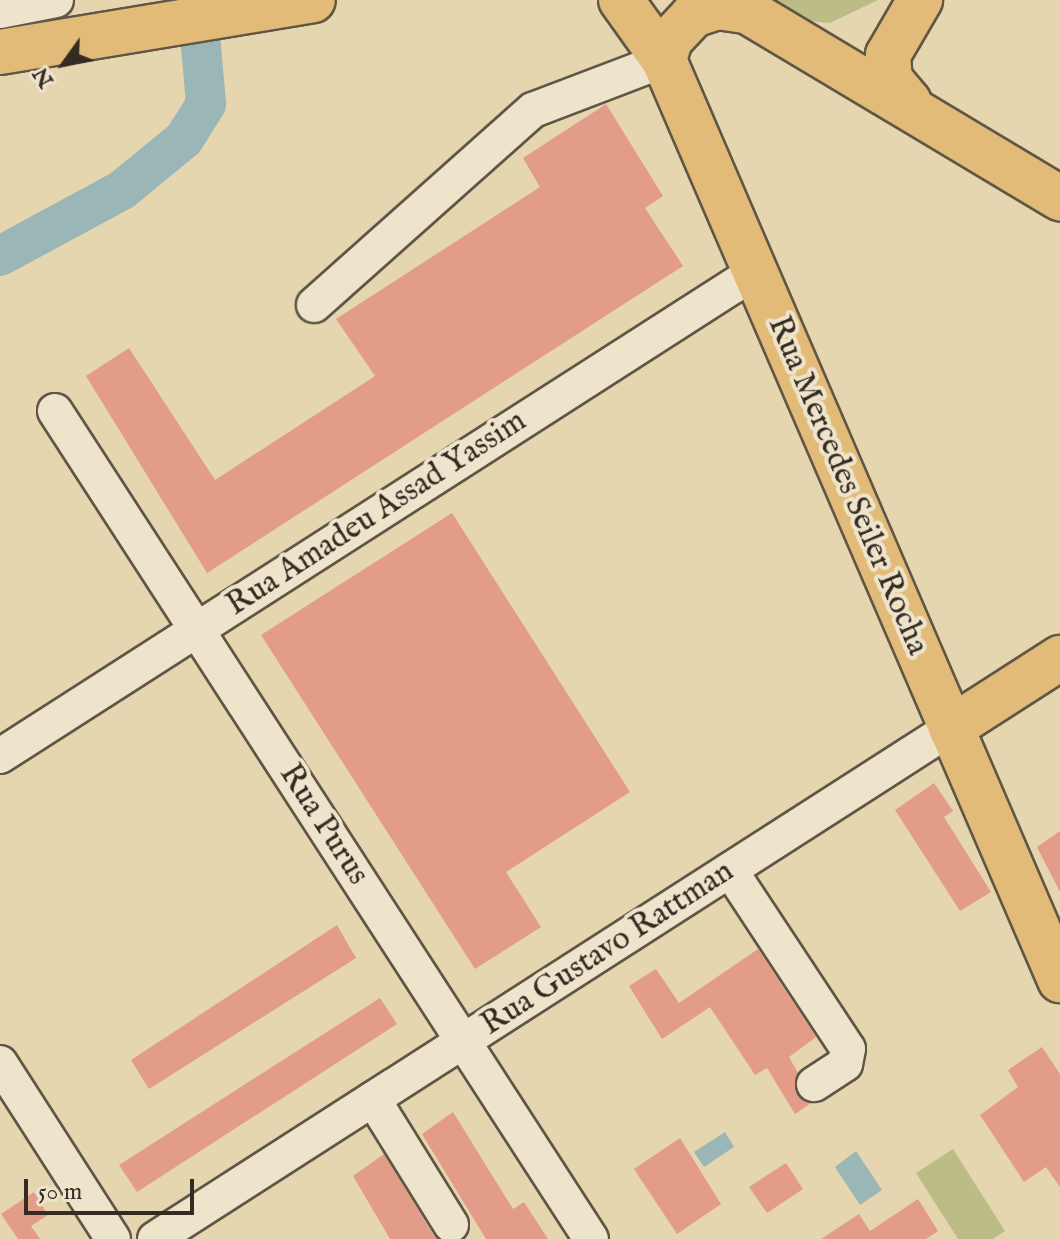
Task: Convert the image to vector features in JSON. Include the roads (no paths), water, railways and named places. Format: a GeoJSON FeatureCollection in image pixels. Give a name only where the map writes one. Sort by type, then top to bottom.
{"type":"FeatureCollection","features":[{"type":"Feature","properties":{"kind":"main road"},"geometry":{"type":"LineString","coordinates":[[0,52],[249,8],[313,0]]}},
{"type":"Feature","properties":{"kind":"main road","name":"Rua Mercedes Seiler Rocha"},"geometry":{"type":"LineString","coordinates":[[621,0],[664,60],[1060,980]]}},
{"type":"Feature","properties":{"kind":"main road"},"geometry":{"type":"LineString","coordinates":[[909,102],[890,79],[888,55],[920,0]]}},
{"type":"Feature","properties":{"kind":"main road"},"geometry":{"type":"LineString","coordinates":[[664,60],[686,21],[730,6],[909,102],[1060,198]]}},
{"type":"Feature","properties":{"kind":"main road","name":"Rua Gustavo Rattman"},"geometry":{"type":"LineString","coordinates":[[951,728],[1060,658]]}},
{"type":"Feature","properties":{"kind":"street"},"geometry":{"type":"LineString","coordinates":[[0,11],[56,0]]}},
{"type":"Feature","properties":{"kind":"street"},"geometry":{"type":"LineString","coordinates":[[314,305],[533,110],[664,60]]}},
{"type":"Feature","properties":{"kind":"street","name":"Rua Amadeu Assad Yassim"},"geometry":{"type":"LineString","coordinates":[[0,756],[755,272]]}},
{"type":"Feature","properties":{"kind":"street","name":"Rua Purus"},"geometry":{"type":"LineString","coordinates":[[55,411],[587,1237]]}},
{"type":"Feature","properties":{"kind":"street","name":"Rua Gustavo Rattman"},"geometry":{"type":"LineString","coordinates":[[155,1239],[951,728]]}},
{"type":"Feature","properties":{"kind":"street"},"geometry":{"type":"LineString","coordinates":[[730,870],[848,1049],[845,1064],[814,1084]]}},
{"type":"Feature","properties":{"kind":"street"},"geometry":{"type":"LineString","coordinates":[[0,1063],[113,1239]]}},
{"type":"Feature","properties":{"kind":"street"},"geometry":{"type":"LineString","coordinates":[[373,1099],[451,1225]]}},
{"type":"Feature","properties":{"kind":"water"},"geometry":{"type":"Polygon","coordinates":[[[725,1132],[734,1147],[704,1167],[694,1152],[725,1132]]]}},
{"type":"Feature","properties":{"kind":"water"},"geometry":{"type":"Polygon","coordinates":[[[856,1151],[882,1190],[860,1205],[835,1167],[856,1151]]]}},
{"type":"Feature","properties":{"kind":"waterway"},"geometry":{"type":"LineString","coordinates":[[0,256],[122,190],[184,139],[206,104],[197,0]]}}]}
